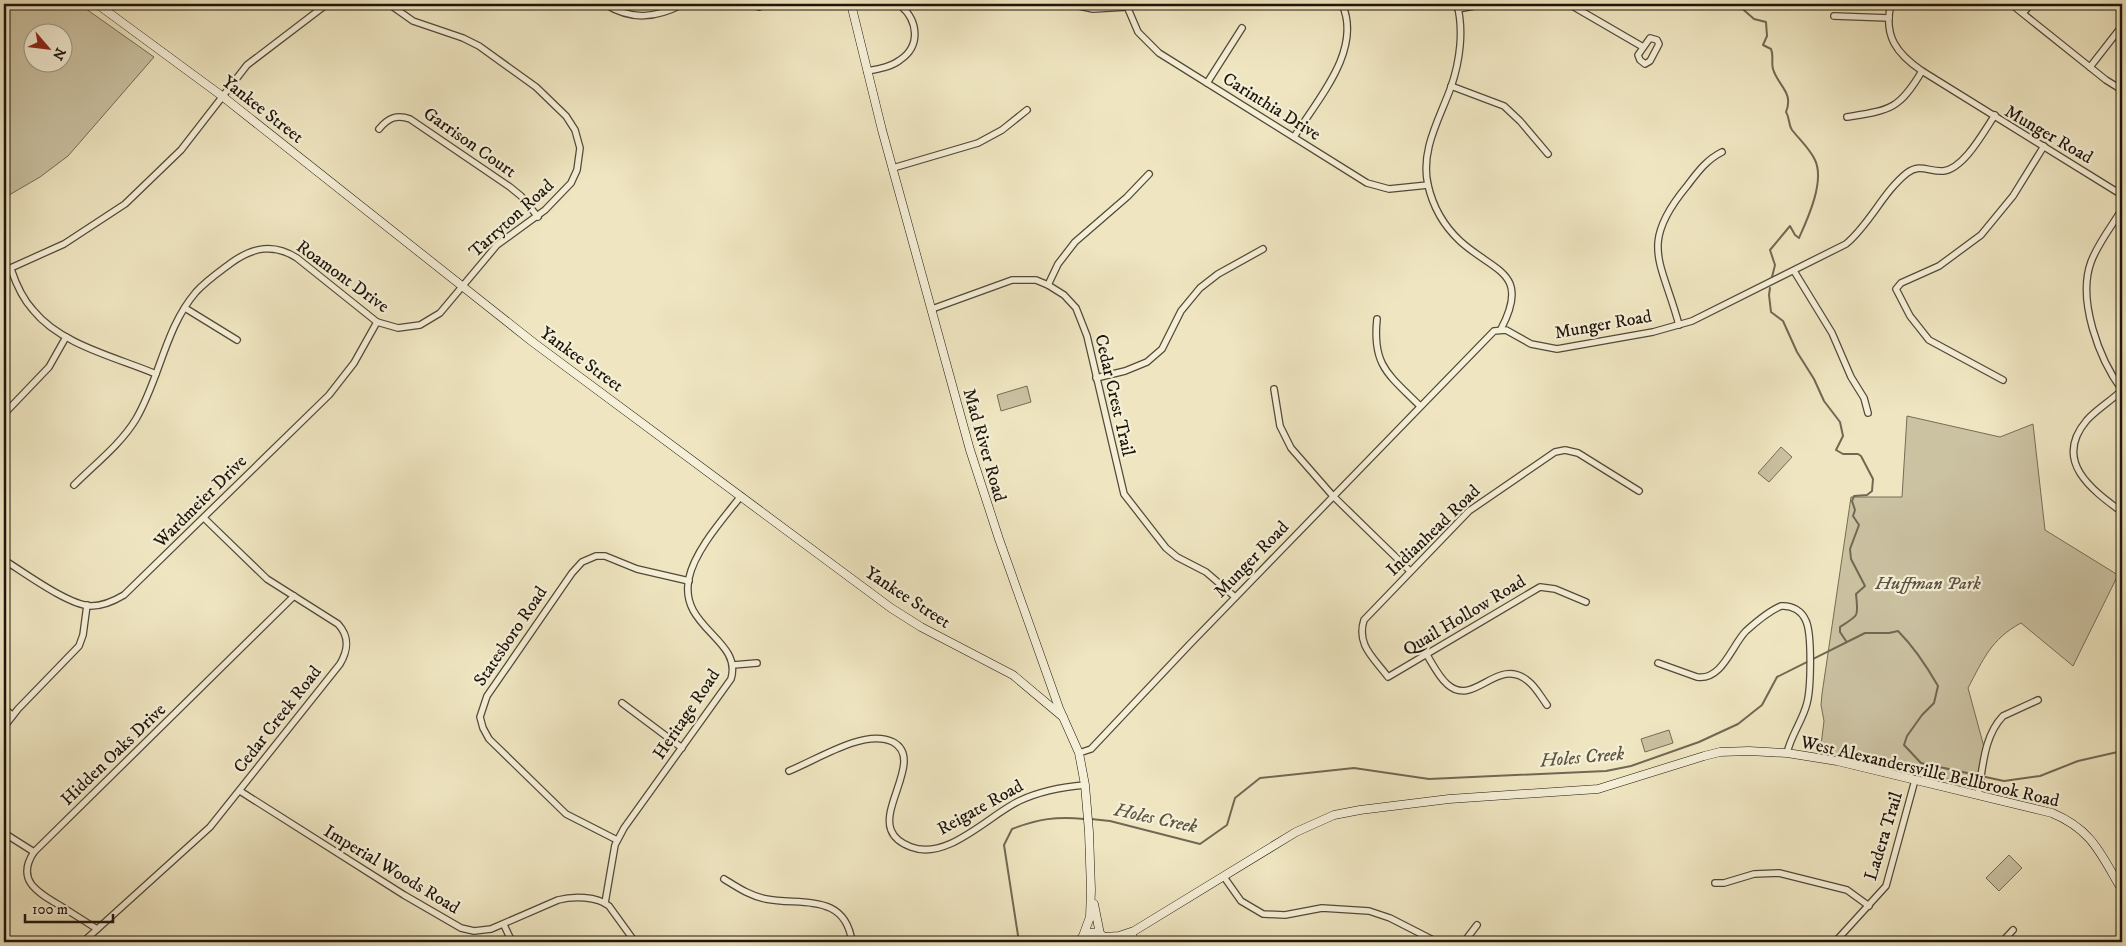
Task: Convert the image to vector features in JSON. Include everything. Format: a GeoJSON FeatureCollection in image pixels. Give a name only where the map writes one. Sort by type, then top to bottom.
{"type":"FeatureCollection","features":[{"type":"Feature","properties":{"kind":"street","name":"Yankee Street"},"geometry":{"type":"LineString","coordinates":[[97,4],[222,96],[462,286],[898,612],[921,627],[1013,675],[1063,717]]}},
{"type":"Feature","properties":{"kind":"street"},"geometry":{"type":"LineString","coordinates":[[4,271],[64,244],[125,204],[181,150],[247,65],[320,6],[327,4]]}},
{"type":"Feature","properties":{"kind":"street","name":"Tarryton Road"},"geometry":{"type":"LineString","coordinates":[[389,4],[422,25],[463,38],[479,46],[536,86],[570,121],[575,130],[580,148],[577,170],[566,189],[538,217],[492,250],[462,286]]}},
{"type":"Feature","properties":{"kind":"street"},"geometry":{"type":"LineString","coordinates":[[605,4],[625,14],[640,17],[662,14],[683,4]]}},
{"type":"Feature","properties":{"kind":"street"},"geometry":{"type":"LineString","coordinates":[[749,4],[759,7],[768,4]]}},
{"type":"Feature","properties":{"kind":"street","name":"Mad River Road"},"geometry":{"type":"LineString","coordinates":[[851,4],[893,168],[962,422],[987,505],[1063,717],[1079,753],[1085,785],[1090,832],[1091,890],[1103,938]]}},
{"type":"Feature","properties":{"kind":"street"},"geometry":{"type":"LineString","coordinates":[[1070,4],[1093,10],[1126,5]]}},
{"type":"Feature","properties":{"kind":"street"},"geometry":{"type":"LineString","coordinates":[[1294,137],[1334,74],[1343,54],[1348,24],[1342,4]]}},
{"type":"Feature","properties":{"kind":"street"},"geometry":{"type":"LineString","coordinates":[[1486,4],[1457,6],[1459,49],[1451,86],[1430,141],[1427,164],[1428,184],[1440,216],[1470,250],[1501,270],[1507,277],[1511,289],[1512,303],[1501,329]]}},
{"type":"Feature","properties":{"kind":"street"},"geometry":{"type":"LineString","coordinates":[[1569,4],[1643,47]]}},
{"type":"Feature","properties":{"kind":"street"},"geometry":{"type":"LineString","coordinates":[[1891,4],[1890,32],[1896,47],[1903,56],[1922,71],[1995,116]]}},
{"type":"Feature","properties":{"kind":"street"},"geometry":{"type":"LineString","coordinates":[[2011,4],[2122,90]]}},
{"type":"Feature","properties":{"kind":"street"},"geometry":{"type":"LineString","coordinates":[[2023,13],[2031,4]]}},
{"type":"Feature","properties":{"kind":"street","name":"Carinthia Drive"},"geometry":{"type":"LineString","coordinates":[[1126,5],[1138,32],[1151,47],[1374,186],[1394,189],[1428,184]]}},
{"type":"Feature","properties":{"kind":"street"},"geometry":{"type":"LineString","coordinates":[[867,71],[891,65],[912,48],[915,39],[915,27],[910,15],[901,6]]}},
{"type":"Feature","properties":{"kind":"street"},"geometry":{"type":"LineString","coordinates":[[1834,16],[1889,18]]}},
{"type":"Feature","properties":{"kind":"street"},"geometry":{"type":"LineString","coordinates":[[2090,67],[2122,26]]}},
{"type":"Feature","properties":{"kind":"street"},"geometry":{"type":"LineString","coordinates":[[1207,83],[1242,28]]}},
{"type":"Feature","properties":{"kind":"street"},"geometry":{"type":"LineString","coordinates":[[1847,117],[1893,107],[1910,92],[1922,71]]}},
{"type":"Feature","properties":{"kind":"street"},"geometry":{"type":"LineString","coordinates":[[1451,86],[1504,106],[1520,121],[1548,154]]}},
{"type":"Feature","properties":{"kind":"street"},"geometry":{"type":"LineString","coordinates":[[893,168],[978,143],[1002,130],[1027,110]]}},
{"type":"Feature","properties":{"kind":"street","name":"Munger Road"},"geometry":{"type":"LineString","coordinates":[[1079,753],[1091,749],[1332,496],[1492,332],[1501,329],[1540,347],[1557,349],[1621,339],[1679,325],[1708,314],[1838,249],[1852,238],[1900,179],[1913,169],[1924,167],[1942,171],[1953,168],[1960,163],[1995,116],[2122,195]]}},
{"type":"Feature","properties":{"kind":"street","name":"Garrison Court"},"geometry":{"type":"LineString","coordinates":[[379,129],[384,123],[394,117],[410,119],[510,187],[521,196],[538,217]]}},
{"type":"Feature","properties":{"kind":"street"},"geometry":{"type":"LineString","coordinates":[[2003,380],[1929,340],[1913,321],[1896,289],[1901,283],[1939,266],[1981,235],[2014,196],[2044,146]]}},
{"type":"Feature","properties":{"kind":"street"},"geometry":{"type":"LineString","coordinates":[[1679,325],[1660,263],[1658,236],[1664,218],[1674,201],[1705,164],[1722,152]]}},
{"type":"Feature","properties":{"kind":"street"},"geometry":{"type":"LineString","coordinates":[[1048,285],[1058,264],[1075,242],[1127,197],[1149,174]]}},
{"type":"Feature","properties":{"kind":"street"},"geometry":{"type":"LineString","coordinates":[[2122,209],[2096,252],[2086,282],[2087,298],[2096,341],[2122,390],[2086,422],[2078,437],[2075,452],[2076,466],[2085,482],[2122,512]]}},
{"type":"Feature","properties":{"kind":"street","name":"Roamont Drive"},"geometry":{"type":"LineString","coordinates":[[74,485],[128,430],[142,408],[175,326],[185,308],[205,283],[243,255],[257,249],[272,248],[286,252],[297,258],[377,322],[398,328],[412,327],[428,322],[440,313],[462,286]]}},
{"type":"Feature","properties":{"kind":"street"},"geometry":{"type":"LineString","coordinates":[[1096,378],[1125,371],[1147,362],[1162,349],[1181,311],[1200,288],[1218,274],[1263,249]]}},
{"type":"Feature","properties":{"kind":"street"},"geometry":{"type":"LineString","coordinates":[[11,269],[18,287],[31,309],[47,324],[66,337],[156,374]]}},
{"type":"Feature","properties":{"kind":"street"},"geometry":{"type":"LineString","coordinates":[[1794,270],[1832,333],[1851,377],[1864,398],[1868,413]]}},
{"type":"Feature","properties":{"kind":"street","name":"Cedar Crest Trail"},"geometry":{"type":"LineString","coordinates":[[932,309],[1012,280],[1029,279],[1048,285],[1070,301],[1081,318],[1121,487],[1128,500],[1166,548],[1206,572],[1235,597]]}},
{"type":"Feature","properties":{"kind":"street"},"geometry":{"type":"LineString","coordinates":[[185,308],[237,340]]}},
{"type":"Feature","properties":{"kind":"street"},"geometry":{"type":"LineString","coordinates":[[1378,319],[1375,339],[1383,365],[1394,380],[1420,406]]}},
{"type":"Feature","properties":{"kind":"street","name":"Wardmeier Drive"},"geometry":{"type":"LineString","coordinates":[[4,560],[69,600],[86,605],[110,602],[124,595],[329,395],[354,363],[377,322]]}},
{"type":"Feature","properties":{"kind":"street"},"geometry":{"type":"LineString","coordinates":[[4,414],[38,380],[53,361],[66,337]]}},
{"type":"Feature","properties":{"kind":"street"},"geometry":{"type":"LineString","coordinates":[[1274,389],[1280,426],[1291,448],[1332,496],[1410,571]]}},
{"type":"Feature","properties":{"kind":"street","name":"Indianhead Road"},"geometry":{"type":"LineString","coordinates":[[1388,677],[1361,642],[1360,630],[1364,620],[1474,507],[1555,452],[1565,450],[1578,453],[1639,491]]}},
{"type":"Feature","properties":{"kind":"street","name":"Heritage Road"},"geometry":{"type":"LineString","coordinates":[[605,903],[611,863],[617,840],[630,819],[728,685],[732,675],[733,666],[730,654],[698,619],[691,602],[689,581],[698,555],[741,496]]}},
{"type":"Feature","properties":{"kind":"street","name":"Cedar Creek Road"},"geometry":{"type":"LineString","coordinates":[[83,942],[198,840],[240,791],[340,664],[346,649],[345,633],[338,624],[259,572],[204,518]]}},
{"type":"Feature","properties":{"kind":"street","name":"Statesboro Road"},"geometry":{"type":"LineString","coordinates":[[617,840],[576,820],[558,808],[489,740],[481,722],[481,708],[487,696],[553,600],[582,562],[596,556],[605,556],[637,569],[689,581]]}},
{"type":"Feature","properties":{"kind":"street","name":"Quail Hollow Road"},"geometry":{"type":"LineString","coordinates":[[1388,677],[1428,656],[1540,587],[1554,589],[1586,602]]}},
{"type":"Feature","properties":{"kind":"street","name":"Hidden Oaks Drive"},"geometry":{"type":"LineString","coordinates":[[34,852],[294,596]]}},
{"type":"Feature","properties":{"kind":"street"},"geometry":{"type":"LineString","coordinates":[[4,727],[12,716],[79,646],[83,635],[86,605]]}},
{"type":"Feature","properties":{"kind":"street"},"geometry":{"type":"LineString","coordinates":[[1658,663],[1704,678],[1714,672],[1724,662],[1746,631],[1769,613],[1786,606],[1797,610],[1805,618],[1808,631],[1809,694],[1804,714],[1787,753]]}},
{"type":"Feature","properties":{"kind":"street"},"geometry":{"type":"LineString","coordinates":[[1428,656],[1442,679],[1454,689],[1472,690],[1495,677],[1512,673],[1528,680],[1547,705]]}},
{"type":"Feature","properties":{"kind":"street"},"geometry":{"type":"LineString","coordinates":[[733,666],[757,662]]}},
{"type":"Feature","properties":{"kind":"street"},"geometry":{"type":"LineString","coordinates":[[1978,795],[1986,747],[1999,721],[2003,716],[2038,700]]}},
{"type":"Feature","properties":{"kind":"street"},"geometry":{"type":"LineString","coordinates":[[622,703],[682,748]]}},
{"type":"Feature","properties":{"kind":"street"},"geometry":{"type":"LineString","coordinates":[[4,708],[12,716]]}},
{"type":"Feature","properties":{"kind":"street","name":"Reigate Road"},"geometry":{"type":"LineString","coordinates":[[790,771],[857,741],[879,739],[892,741],[900,748],[904,763],[889,815],[891,830],[902,843],[920,849],[937,848],[955,841],[1011,805],[1036,794],[1065,786],[1085,785]]}},
{"type":"Feature","properties":{"kind":"street","name":"West Alexandersville Bellbrook Road"},"geometry":{"type":"LineString","coordinates":[[1121,942],[1134,931],[1313,823],[1348,812],[1449,799],[1585,791],[1619,784],[1720,752],[1787,753],[1837,761],[2052,813],[2073,823],[2089,836],[2122,890]]}},
{"type":"Feature","properties":{"kind":"street","name":"Ladera Trail"},"geometry":{"type":"LineString","coordinates":[[1834,942],[1882,892],[1888,880],[1915,780]]}},
{"type":"Feature","properties":{"kind":"street","name":"Imperial Woods Road"},"geometry":{"type":"LineString","coordinates":[[240,791],[444,920],[461,928],[474,931],[491,930],[568,898],[585,898],[605,903]]}},
{"type":"Feature","properties":{"kind":"street"},"geometry":{"type":"LineString","coordinates":[[4,833],[34,852],[28,865],[27,873],[34,888],[97,929]]}},
{"type":"Feature","properties":{"kind":"street"},"geometry":{"type":"LineString","coordinates":[[1715,883],[1724,883],[1754,874],[1780,873],[1847,890],[1869,906]]}},
{"type":"Feature","properties":{"kind":"street"},"geometry":{"type":"LineString","coordinates":[[1224,877],[1241,901],[1264,914],[1284,915],[1322,908],[1369,911],[1390,918],[1437,942]]}},
{"type":"Feature","properties":{"kind":"street"},"geometry":{"type":"LineString","coordinates":[[724,879],[757,897],[775,901],[811,902],[832,908],[843,919],[849,930],[852,942]]}},
{"type":"Feature","properties":{"kind":"street","name":"Mad River Road"},"geometry":{"type":"LineString","coordinates":[[1081,939],[1090,917],[1089,893],[1091,890]]}},
{"type":"Feature","properties":{"kind":"street"},"geometry":{"type":"LineString","coordinates":[[605,903],[635,942]]}},
{"type":"Feature","properties":{"kind":"street"},"geometry":{"type":"LineString","coordinates":[[504,925],[512,942]]}},
{"type":"Feature","properties":{"kind":"street"},"geometry":{"type":"LineString","coordinates":[[1464,942],[1477,925]]}},
{"type":"Feature","properties":{"kind":"street"},"geometry":{"type":"LineString","coordinates":[[2002,942],[2013,930]]}},
{"type":"Feature","properties":{"kind":"street","name":"West Alexandersville Bellbrook Road"},"geometry":{"type":"LineString","coordinates":[[1081,939],[1092,932],[1103,938],[1119,936],[1134,931]]}},
{"type":"Feature","properties":{"kind":"green space"},"geometry":{"type":"Polygon","coordinates":[[[4,4],[79,4],[154,57],[68,156],[40,177],[4,198],[4,4]]]}},
{"type":"Feature","properties":{"kind":"green space"},"geometry":{"type":"Polygon","coordinates":[[[1027,386],[1031,402],[1001,411],[997,395],[1027,386]]]}},
{"type":"Feature","properties":{"kind":"green space","name":"Huffman Park"},"geometry":{"type":"Polygon","coordinates":[[[1907,416],[2000,437],[2033,424],[2045,530],[2118,575],[2073,666],[2021,623],[2002,636],[1989,651],[1968,688],[1984,747],[1977,785],[1820,753],[1824,721],[1821,705],[1822,694],[1851,497],[1902,497],[1907,416]]]}},
{"type":"Feature","properties":{"kind":"green space"},"geometry":{"type":"Polygon","coordinates":[[[1781,447],[1792,457],[1769,482],[1758,473],[1781,447]]]}},
{"type":"Feature","properties":{"kind":"green space"},"geometry":{"type":"Polygon","coordinates":[[[1669,730],[1673,743],[1645,752],[1641,739],[1669,730]]]}},
{"type":"Feature","properties":{"kind":"green space"},"geometry":{"type":"Polygon","coordinates":[[[2009,855],[2022,868],[1999,891],[1986,878],[2009,855]]]}},
{"type":"Feature","properties":{"kind":"waterway"},"geometry":{"type":"LineString","coordinates":[[1716,7],[1725,4]]}},
{"type":"Feature","properties":{"kind":"waterway"},"geometry":{"type":"LineString","coordinates":[[1737,4],[1754,19],[1766,22],[1767,36],[1763,45],[1771,49],[1775,75],[1787,94],[1788,105],[1786,112],[1790,126],[1813,156],[1818,169],[1817,189],[1799,238],[1790,226],[1770,250],[1775,265],[1772,277]]}},
{"type":"Feature","properties":{"kind":"waterway"},"geometry":{"type":"LineString","coordinates":[[1770,288],[1771,312],[1783,321],[1797,352],[1814,379],[1824,401],[1840,422],[1843,436],[1836,450],[1843,454],[1858,454],[1861,456],[1873,479],[1872,491],[1867,495],[1854,496],[1852,501],[1855,510],[1853,516],[1859,525],[1850,549],[1851,559],[1865,586],[1856,594],[1856,614],[1851,620],[1840,627],[1840,632],[1846,641]]}},
{"type":"Feature","properties":{"kind":"waterway","name":"Holes Creek"},"geometry":{"type":"LineString","coordinates":[[1091,819],[1110,821],[1200,844],[1227,825],[1235,798],[1260,778],[1354,768],[1429,779],[1606,771],[1631,766],[1699,742],[1738,724],[1762,705],[1777,677],[1865,633],[1898,631],[1920,657],[1938,686],[1934,703],[1922,715],[1907,736],[1904,745],[1921,763],[2004,781],[2040,776],[2078,761],[2122,751]]}},
{"type":"Feature","properties":{"kind":"waterway","name":"Holes Creek"},"geometry":{"type":"LineString","coordinates":[[1019,942],[1004,845],[1012,829],[1048,819],[1084,819]]}}]}
